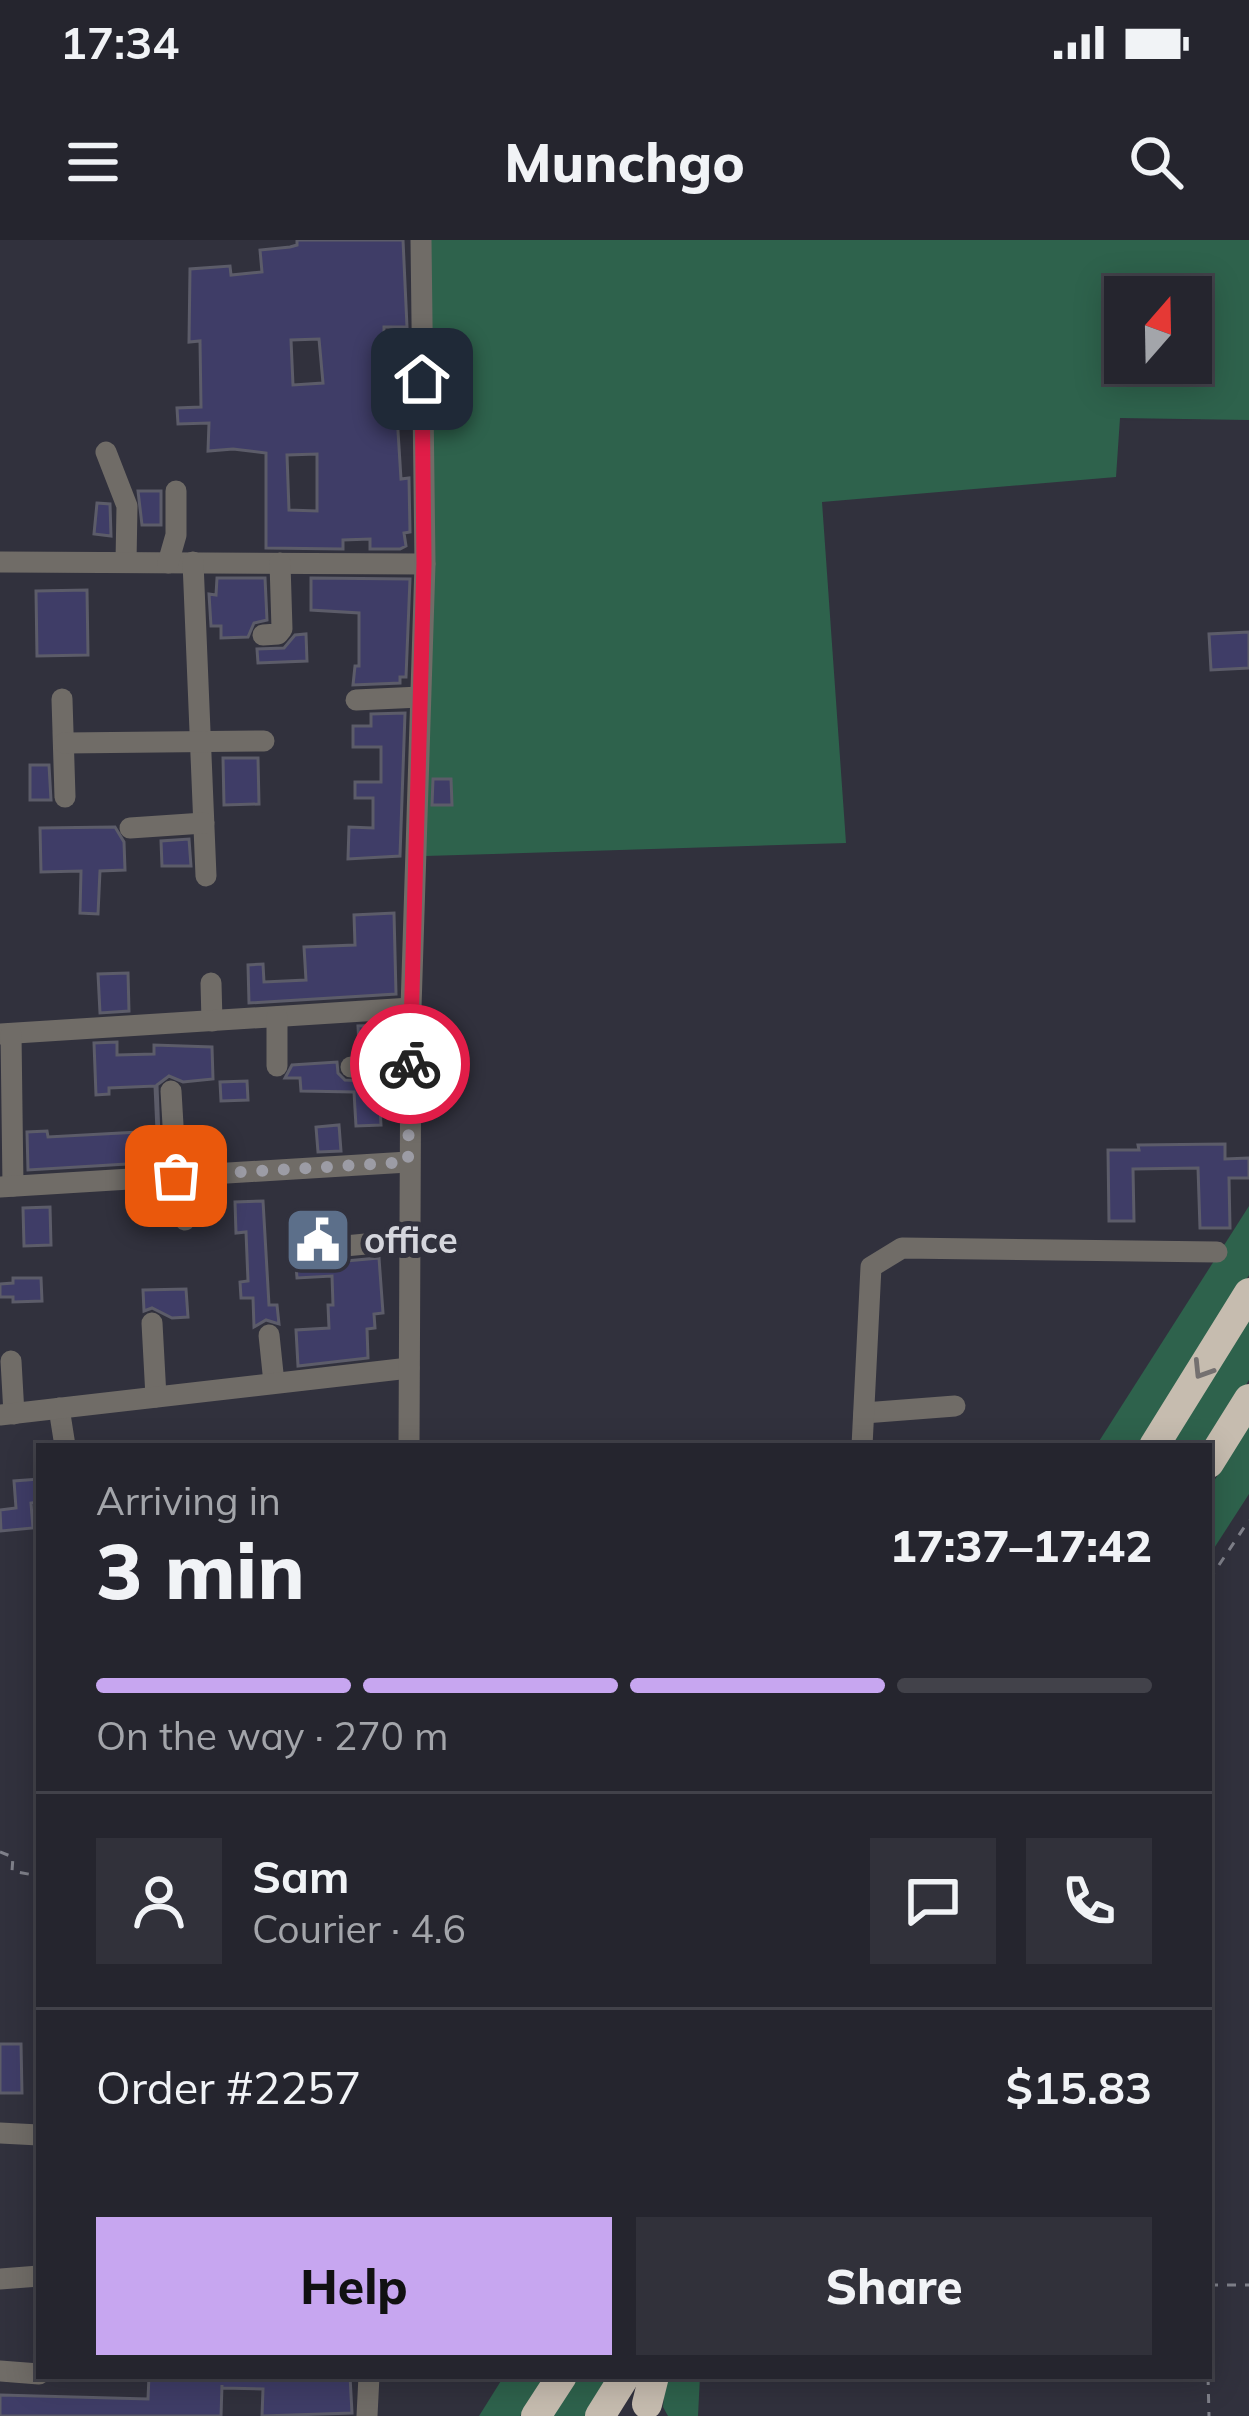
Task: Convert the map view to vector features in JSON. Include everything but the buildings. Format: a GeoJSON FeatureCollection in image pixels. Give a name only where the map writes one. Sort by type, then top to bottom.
{"type":"FeatureCollection","features":[{"type":"Feature","properties":{"kind":"highway"},"geometry":{"type":"LineString","coordinates":[[1156,1443],[1249,1294]]}},
{"type":"Feature","properties":{"kind":"highway"},"geometry":{"type":"LineString","coordinates":[[1212,1458],[1249,1399]]}},
{"type":"Feature","properties":{"kind":"highway"},"geometry":{"type":"LineString","coordinates":[[536,2416],[560,2379]]}},
{"type":"Feature","properties":{"kind":"highway"},"geometry":{"type":"LineString","coordinates":[[600,2416],[623,2379]]}},
{"type":"Feature","properties":{"kind":"street"},"geometry":{"type":"LineString","coordinates":[[409,1443],[408,1162],[424,563],[421,240]]}},
{"type":"Feature","properties":{"kind":"street"},"geometry":{"type":"LineString","coordinates":[[106,452],[127,506],[126,562]]}},
{"type":"Feature","properties":{"kind":"street"},"geometry":{"type":"LineString","coordinates":[[168,562],[176,535],[176,491]]}},
{"type":"Feature","properties":{"kind":"street"},"geometry":{"type":"LineString","coordinates":[[0,562],[424,563]]}},
{"type":"Feature","properties":{"kind":"street"},"geometry":{"type":"LineString","coordinates":[[193,562],[206,876]]}},
{"type":"Feature","properties":{"kind":"street"},"geometry":{"type":"LineString","coordinates":[[262,635],[278,634],[282,629],[280,563]]}},
{"type":"Feature","properties":{"kind":"street"},"geometry":{"type":"LineString","coordinates":[[356,700],[421,697]]}},
{"type":"Feature","properties":{"kind":"street"},"geometry":{"type":"LineString","coordinates":[[62,699],[65,797]]}},
{"type":"Feature","properties":{"kind":"street"},"geometry":{"type":"LineString","coordinates":[[64,743],[265,741]]}},
{"type":"Feature","properties":{"kind":"street"},"geometry":{"type":"LineString","coordinates":[[130,828],[204,823]]}},
{"type":"Feature","properties":{"kind":"street"},"geometry":{"type":"LineString","coordinates":[[211,983],[212,1021]]}},
{"type":"Feature","properties":{"kind":"street"},"geometry":{"type":"LineString","coordinates":[[408,1162],[7,1186],[6,1034],[411,1008]]}},
{"type":"Feature","properties":{"kind":"street"},"geometry":{"type":"LineString","coordinates":[[277,1017],[277,1066]]}},
{"type":"Feature","properties":{"kind":"street"},"geometry":{"type":"LineString","coordinates":[[351,1066],[410,1067]]}},
{"type":"Feature","properties":{"kind":"street"},"geometry":{"type":"LineString","coordinates":[[171,1090],[184,1175],[185,1220]]}},
{"type":"Feature","properties":{"kind":"street"},"geometry":{"type":"LineString","coordinates":[[313,1249],[408,1240]]}},
{"type":"Feature","properties":{"kind":"street"},"geometry":{"type":"LineString","coordinates":[[862,1443],[872,1267],[902,1248],[1217,1252]]}},
{"type":"Feature","properties":{"kind":"street"},"geometry":{"type":"LineString","coordinates":[[152,1323],[156,1397]]}},
{"type":"Feature","properties":{"kind":"street"},"geometry":{"type":"LineString","coordinates":[[269,1335],[274,1383]]}},
{"type":"Feature","properties":{"kind":"street"},"geometry":{"type":"LineString","coordinates":[[11,1361],[7,1414],[409,1368]]}},
{"type":"Feature","properties":{"kind":"street"},"geometry":{"type":"LineString","coordinates":[[864,1413],[955,1406]]}},
{"type":"Feature","properties":{"kind":"street"},"geometry":{"type":"LineString","coordinates":[[59,1408],[65,1443]]}},
{"type":"Feature","properties":{"kind":"street"},"geometry":{"type":"LineString","coordinates":[[1,2132],[36,2135]]}},
{"type":"Feature","properties":{"kind":"street"},"geometry":{"type":"LineString","coordinates":[[0,2279],[36,2276]]}},
{"type":"Feature","properties":{"kind":"street"},"geometry":{"type":"LineString","coordinates":[[0,2371],[36,2374]]}},
{"type":"Feature","properties":{"kind":"street"},"geometry":{"type":"LineString","coordinates":[[367,2416],[369,2379]]}},
{"type":"Feature","properties":{"kind":"path"},"geometry":{"type":"LineString","coordinates":[[1212,1576],[1249,1520]]}},
{"type":"Feature","properties":{"kind":"path"},"geometry":{"type":"LineString","coordinates":[[0,1852],[11,1855],[12,1871],[36,1875]]}},
{"type":"Feature","properties":{"kind":"path"},"geometry":{"type":"LineString","coordinates":[[1212,2285],[1249,2284]]}},
{"type":"Feature","properties":{"kind":"path"},"geometry":{"type":"LineString","coordinates":[[1208,2379],[1209,2416]]}},
{"type":"Feature","properties":{"kind":"green space"},"geometry":{"type":"Polygon","coordinates":[[[428,240],[1249,240],[1249,420],[1120,418],[1116,477],[822,502],[846,843],[425,856],[428,240]]]}},
{"type":"Feature","properties":{"kind":"green space"},"geometry":{"type":"Polygon","coordinates":[[[1249,1206],[1249,1275],[1143,1443],[1098,1443],[1249,1206]]]}},
{"type":"Feature","properties":{"kind":"green space"},"geometry":{"type":"Polygon","coordinates":[[[1249,1316],[1249,1380],[1210,1443],[1171,1443],[1249,1316]]]}},
{"type":"Feature","properties":{"kind":"green space"},"geometry":{"type":"Polygon","coordinates":[[[1249,1425],[1249,1494],[1212,1551],[1212,1484],[1249,1425]]]}},
{"type":"Feature","properties":{"kind":"green space"},"geometry":{"type":"Polygon","coordinates":[[[502,2379],[545,2379],[520,2416],[479,2416],[502,2379]]]}},
{"type":"Feature","properties":{"kind":"green space"},"geometry":{"type":"Polygon","coordinates":[[[571,2379],[614,2379],[589,2416],[548,2416],[571,2379]]]}},
{"type":"Feature","properties":{"kind":"green space"},"geometry":{"type":"Polygon","coordinates":[[[666,2379],[700,2379],[698,2416],[668,2416],[663,2407],[666,2379]]]}},
{"type":"Feature","properties":{"kind":"way so far"},"geometry":{"type":"LineString","coordinates":[[176,1176],[408,1162],[410,1064]]}},
{"type":"Feature","properties":{"kind":"place","name":"office"},"geometry":{"type":"Point","coordinates":[318,1240]}},
{"type":"Feature","properties":{"kind":"route"},"geometry":{"type":"LineString","coordinates":[[410,1064],[424,563],[422,379]]}}]}
